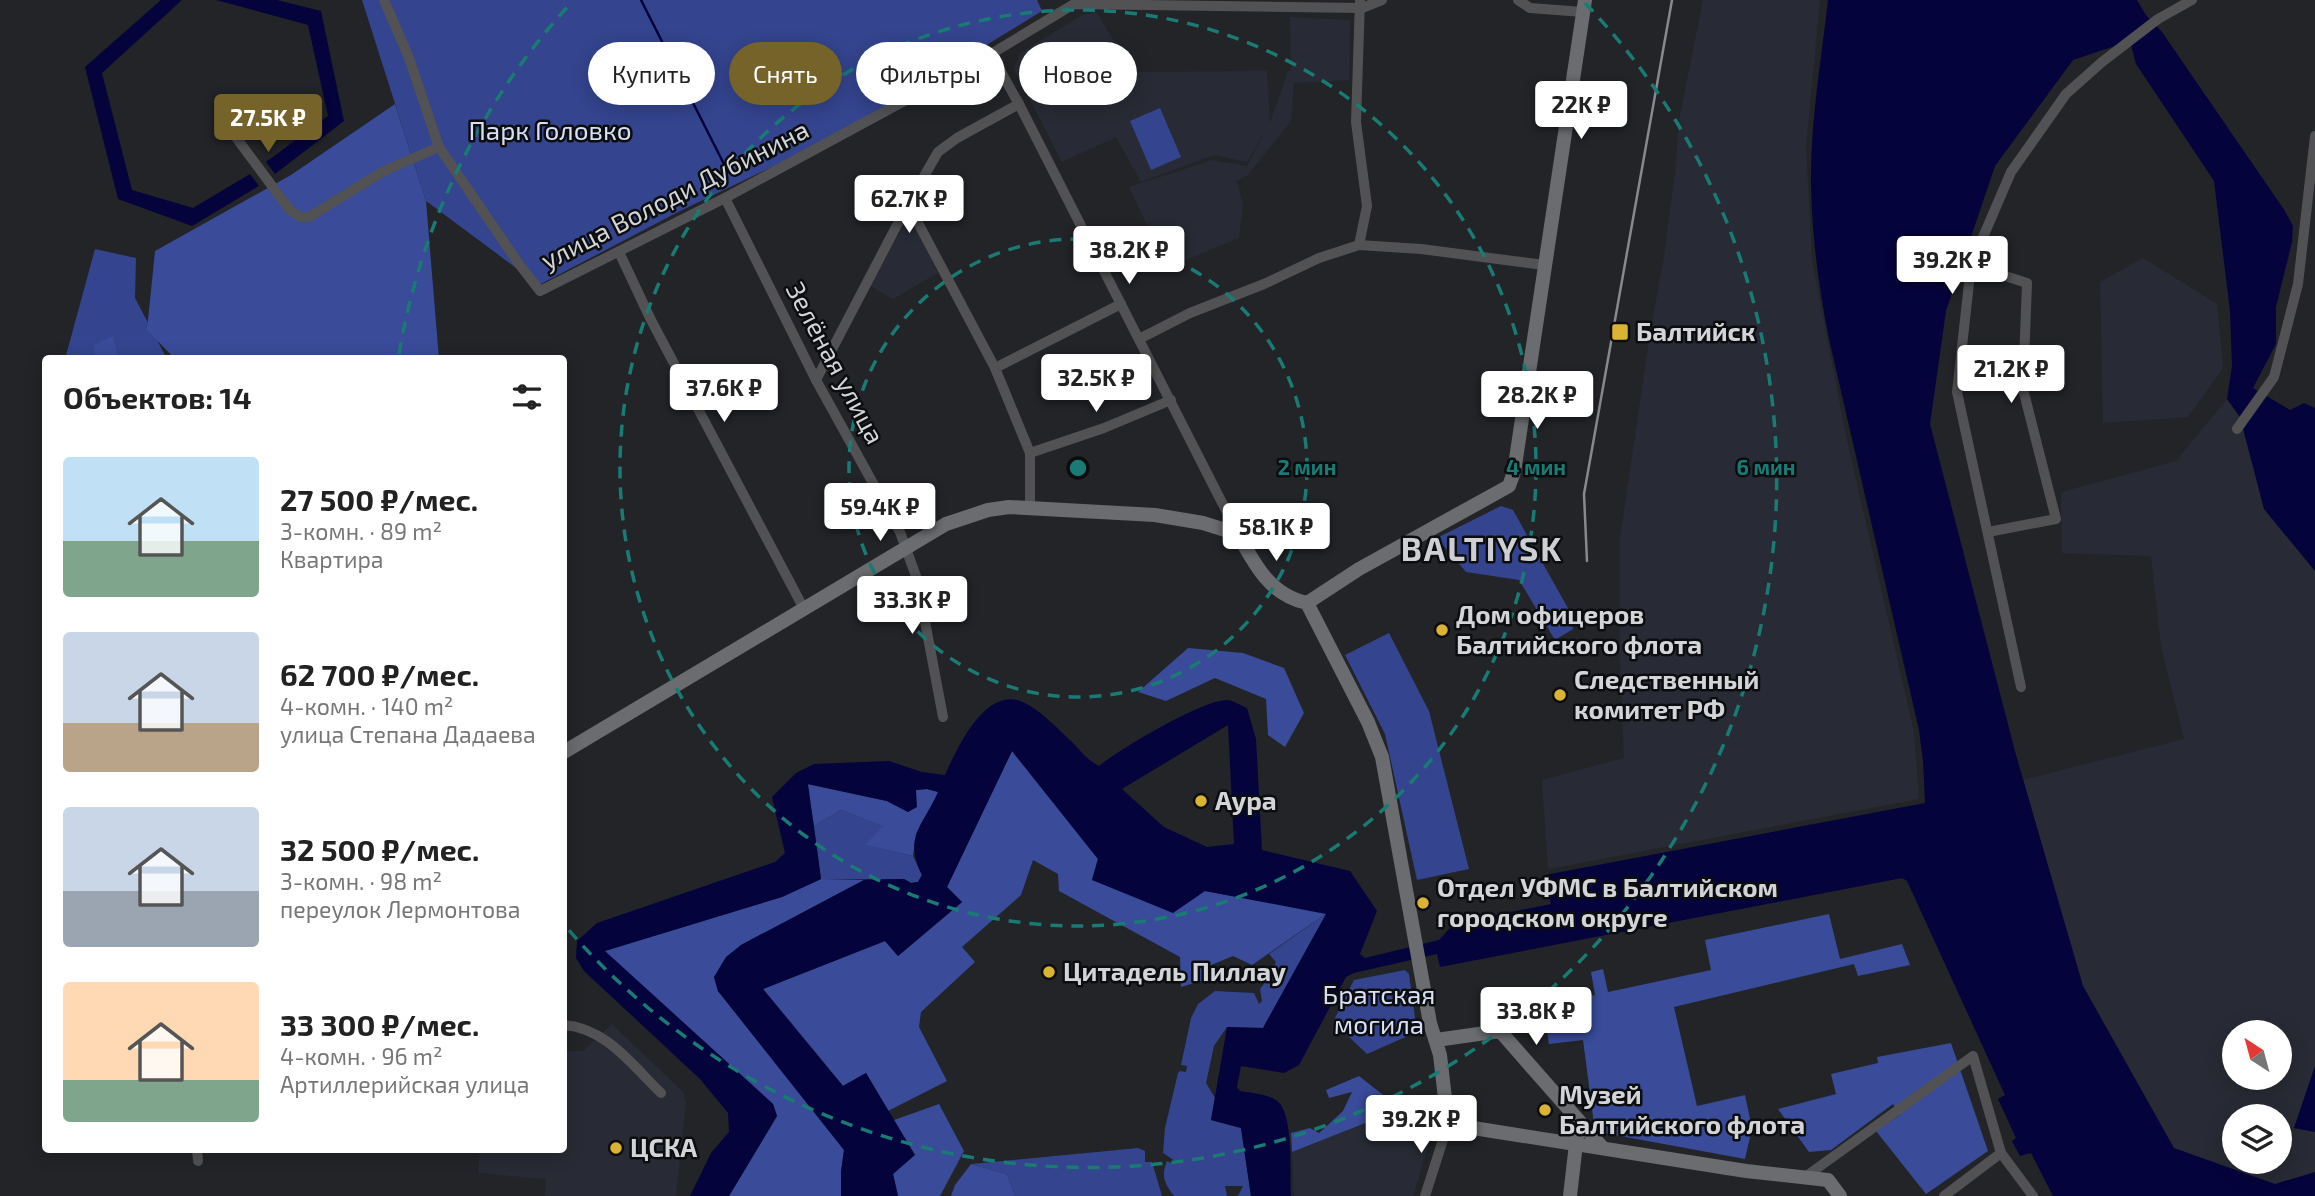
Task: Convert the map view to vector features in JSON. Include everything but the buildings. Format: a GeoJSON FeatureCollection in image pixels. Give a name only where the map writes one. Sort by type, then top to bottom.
{"type":"FeatureCollection","features":[{"type":"Feature","properties":{"kind":"street"},"geometry":{"type":"LineString","coordinates":[[221,117],[289,209],[300,217],[309,217],[384,171],[439,147],[409,58],[384,0]]}},
{"type":"Feature","properties":{"kind":"street","name":"улица Володи Дубинина"},"geometry":{"type":"LineString","coordinates":[[1005,45],[1073,2],[1361,4],[1382,0]]}},
{"type":"Feature","properties":{"kind":"street"},"geometry":{"type":"LineString","coordinates":[[1020,105],[1238,534],[1271,585],[1295,600],[1307,603],[1359,569],[1509,486],[1514,472],[1584,6],[1530,8],[1518,0]]}},
{"type":"Feature","properties":{"kind":"street"},"geometry":{"type":"LineString","coordinates":[[2021,687],[1957,392],[1971,265],[2011,172],[2066,94],[2158,19],[2192,0]]}},
{"type":"Feature","properties":{"kind":"street"},"geometry":{"type":"LineString","coordinates":[[1359,245],[1367,206],[1356,122],[1361,4]]}},
{"type":"Feature","properties":{"kind":"street"},"geometry":{"type":"LineString","coordinates":[[816,380],[908,204],[939,152],[957,138],[1019,104],[1005,80]]}},
{"type":"Feature","properties":{"kind":"street","name":"улица Володи Дубинина"},"geometry":{"type":"LineString","coordinates":[[439,147],[540,291],[725,198],[896,105]]}},
{"type":"Feature","properties":{"kind":"street"},"geometry":{"type":"LineString","coordinates":[[2237,429],[2274,377],[2298,284],[2315,136]]}},
{"type":"Feature","properties":{"kind":"street","name":"Зелёная улица"},"geometry":{"type":"LineString","coordinates":[[725,198],[816,380],[900,532],[917,579],[943,717]]}},
{"type":"Feature","properties":{"kind":"street"},"geometry":{"type":"LineString","coordinates":[[908,204],[995,368],[1030,453],[1030,508]]}},
{"type":"Feature","properties":{"kind":"street"},"geometry":{"type":"LineString","coordinates":[[1139,339],[1190,313],[1264,284],[1319,258],[1359,245],[1421,249],[1544,265]]}},
{"type":"Feature","properties":{"kind":"street"},"geometry":{"type":"LineString","coordinates":[[619,252],[804,609]]}},
{"type":"Feature","properties":{"kind":"street"},"geometry":{"type":"LineString","coordinates":[[1971,265],[2027,283],[2023,389],[2056,519],[1988,532]]}},
{"type":"Feature","properties":{"kind":"street"},"geometry":{"type":"LineString","coordinates":[[995,368],[1121,304]]}},
{"type":"Feature","properties":{"kind":"street"},"geometry":{"type":"LineString","coordinates":[[1030,453],[1104,428],[1171,400]]}},
{"type":"Feature","properties":{"kind":"street"},"geometry":{"type":"LineString","coordinates":[[567,750],[946,524],[968,516],[988,510],[1030,508],[1155,515],[1203,523],[1238,534]]}},
{"type":"Feature","properties":{"kind":"street"},"geometry":{"type":"LineString","coordinates":[[1307,603],[1368,722],[1382,757],[1430,1023],[1440,1055],[1448,1124],[1425,1196]]}},
{"type":"Feature","properties":{"kind":"street"},"geometry":{"type":"LineString","coordinates":[[567,1025],[585,1028],[604,1038],[661,1093]]}},
{"type":"Feature","properties":{"kind":"street"},"geometry":{"type":"LineString","coordinates":[[1436,1040],[1500,1031],[1602,1147]]}},
{"type":"Feature","properties":{"kind":"street"},"geometry":{"type":"LineString","coordinates":[[1805,1177],[1973,1056],[2001,1153],[2033,1196]]}},
{"type":"Feature","properties":{"kind":"street"},"geometry":{"type":"LineString","coordinates":[[1570,1196],[1579,1122]]}},
{"type":"Feature","properties":{"kind":"street"},"geometry":{"type":"LineString","coordinates":[[1448,1124],[1746,1171],[1828,1180],[1840,1196]]}},
{"type":"Feature","properties":{"kind":"street"},"geometry":{"type":"LineString","coordinates":[[1944,1196],[2001,1153]]}},
{"type":"Feature","properties":{"kind":"shaded area"},"geometry":{"type":"Polygon","coordinates":[[[161,0],[182,0],[102,73],[132,190],[193,208],[250,174],[259,186],[192,226],[118,199],[85,67],[161,0]]]}},
{"type":"Feature","properties":{"kind":"shaded area"},"geometry":{"type":"Polygon","coordinates":[[[216,0],[277,0],[321,11],[344,121],[275,174],[266,162],[328,116],[308,25],[216,0]]]}},
{"type":"Feature","properties":{"kind":"shaded area"},"geometry":{"type":"Polygon","coordinates":[[[1703,0],[1820,0],[1806,147],[1812,260],[1847,440],[1914,732],[1919,799],[1548,869],[1542,780],[1624,758],[1620,658],[1620,538],[1663,262],[1676,166],[1678,125],[1703,0]]]}},
{"type":"Feature","properties":{"kind":"shaded area"},"geometry":{"type":"Polygon","coordinates":[[[1828,0],[2137,0],[2146,15],[2162,32],[2293,226],[2292,242],[2276,307],[2276,344],[2253,388],[2290,410],[2304,403],[2315,408],[2315,571],[2264,509],[2240,417],[2227,399],[2232,366],[2230,311],[2214,181],[2136,64],[2130,41],[2073,60],[1995,166],[1946,311],[1930,424],[2016,755],[2083,986],[2174,1148],[2222,1165],[2222,1174],[2247,1174],[2275,1184],[2315,1172],[2315,1196],[2053,1196],[2031,1153],[2020,1156],[2012,1141],[2016,1138],[1998,1099],[2005,1095],[1907,881],[1902,878],[1440,967],[1437,954],[1354,973],[1346,977],[1299,1065],[1284,1073],[1241,1066],[1237,1087],[1240,1091],[1265,1095],[1277,1101],[1289,1131],[1291,1196],[1251,1196],[1241,1128],[1211,1120],[1227,1027],[1263,1028],[1326,914],[1205,891],[1173,913],[1092,880],[1098,859],[1012,751],[947,887],[962,902],[898,956],[885,941],[763,989],[843,1086],[866,1073],[915,1155],[893,1174],[898,1196],[841,1196],[844,1150],[718,991],[714,977],[726,957],[741,945],[864,880],[904,879],[911,883],[918,882],[922,875],[914,851],[917,832],[938,792],[916,790],[917,807],[908,812],[887,801],[808,784],[821,879],[782,897],[605,951],[773,1104],[777,1116],[729,1196],[690,1196],[711,1153],[729,1132],[728,1113],[700,1079],[584,971],[576,958],[577,941],[597,923],[775,862],[785,853],[772,797],[796,773],[814,764],[889,761],[922,772],[945,775],[975,722],[998,702],[1011,699],[1031,706],[1099,766],[1142,738],[1199,708],[1227,700],[1247,708],[1256,739],[1262,850],[1350,871],[1377,911],[1360,954],[1365,958],[1439,940],[1449,929],[1467,921],[1551,904],[1545,875],[1925,803],[1919,730],[1822,301],[1812,205],[1814,116],[1828,0]],[[1228,725],[1122,789],[1164,827],[1207,847],[1234,844],[1228,725]]]}},
{"type":"Feature","properties":{"kind":"shaded area"},"geometry":{"type":"Polygon","coordinates":[[[1096,12],[1114,42],[1038,42],[1082,15],[1096,12]]]}},
{"type":"Feature","properties":{"kind":"shaded area"},"geometry":{"type":"Polygon","coordinates":[[[1290,17],[1350,20],[1349,80],[1294,83],[1291,121],[1248,175],[1237,181],[1243,205],[1239,238],[1167,268],[1129,187],[1212,160],[1247,166],[1267,128],[1247,162],[1214,155],[1141,182],[1116,137],[1062,162],[1033,105],[1137,105],[1137,72],[1267,71],[1270,123],[1288,71],[1291,71],[1290,17]]]}},
{"type":"Feature","properties":{"kind":"shaded area"},"geometry":{"type":"Polygon","coordinates":[[[1019,56],[1019,79],[1014,69],[1019,56]]]}},
{"type":"Feature","properties":{"kind":"shaded area"},"geometry":{"type":"Polygon","coordinates":[[[395,104],[426,201],[439,355],[171,355],[147,330],[155,251],[291,175],[395,104]]]}},
{"type":"Feature","properties":{"kind":"shaded area"},"geometry":{"type":"Polygon","coordinates":[[[910,222],[938,273],[893,299],[870,286],[904,225],[910,222]]]}},
{"type":"Feature","properties":{"kind":"shaded area"},"geometry":{"type":"Polygon","coordinates":[[[2143,258],[2217,304],[2223,368],[2188,417],[2103,423],[2100,282],[2143,258]]]}},
{"type":"Feature","properties":{"kind":"shaded area"},"geometry":{"type":"Polygon","coordinates":[[[113,336],[117,355],[95,355],[94,345],[113,336]]]}},
{"type":"Feature","properties":{"kind":"shaded area"},"geometry":{"type":"Polygon","coordinates":[[[2227,399],[2240,417],[2264,509],[2315,571],[2315,1066],[2294,1128],[2315,1132],[2315,1172],[2275,1185],[2245,1174],[2292,1174],[2292,1104],[2222,1104],[2222,1166],[2174,1148],[2083,986],[2023,780],[2184,739],[2161,646],[2151,556],[2062,553],[2061,492],[2176,461],[2227,399]]]}},
{"type":"Feature","properties":{"kind":"shaded area"},"geometry":{"type":"Polygon","coordinates":[[[1188,648],[1243,653],[1284,668],[1304,713],[1285,747],[1268,735],[1266,699],[1215,678],[1166,701],[1138,692],[1188,648]]]}},
{"type":"Feature","properties":{"kind":"shaded area"},"geometry":{"type":"Polygon","coordinates":[[[1012,751],[1098,859],[1092,880],[1205,891],[1327,913],[1252,965],[1233,956],[1204,968],[1204,980],[1181,987],[1180,957],[1059,891],[1058,874],[1033,860],[1021,895],[962,947],[975,962],[921,1012],[919,1027],[947,1081],[888,1111],[866,1073],[843,1086],[763,989],[885,941],[898,956],[962,902],[947,887],[1012,751]]]}},
{"type":"Feature","properties":{"kind":"shaded area"},"geometry":{"type":"Polygon","coordinates":[[[807,784],[887,801],[908,812],[916,790],[939,792],[916,834],[913,856],[865,845],[883,826],[841,810],[814,826],[807,784]]]}},
{"type":"Feature","properties":{"kind":"shaded area"},"geometry":{"type":"Polygon","coordinates":[[[821,879],[864,880],[741,945],[714,977],[718,991],[844,1150],[841,1196],[729,1196],[777,1116],[773,1104],[604,951],[782,897],[821,879]]]}},
{"type":"Feature","properties":{"kind":"shaded area"},"geometry":{"type":"Polygon","coordinates":[[[1829,914],[1840,959],[1902,944],[1910,965],[1858,976],[1854,964],[1674,1007],[1697,1106],[1745,1095],[1752,1128],[1745,1159],[1604,1133],[1594,1124],[1583,1040],[1549,1044],[1543,1006],[1595,995],[1591,972],[1603,969],[1608,992],[1711,970],[1705,940],[1829,914]]]}},
{"type":"Feature","properties":{"kind":"shaded area"},"geometry":{"type":"Polygon","coordinates":[[[612,1024],[683,1092],[686,1102],[676,1196],[545,1196],[546,1179],[478,1173],[480,1153],[567,1153],[567,1051],[583,1051],[612,1024]]]}},
{"type":"Feature","properties":{"kind":"shaded area"},"geometry":{"type":"Polygon","coordinates":[[[1951,1043],[1988,1151],[1926,1194],[1876,1131],[1900,1115],[1893,1104],[1831,1150],[1809,1152],[1778,1109],[1836,1094],[1831,1074],[1878,1063],[1877,1057],[1951,1043]]]}},
{"type":"Feature","properties":{"kind":"shaded area"},"geometry":{"type":"Polygon","coordinates":[[[2315,1066],[2315,1132],[2294,1128],[2315,1066]]]}},
{"type":"Feature","properties":{"kind":"shaded area"},"geometry":{"type":"Polygon","coordinates":[[[1359,1076],[1401,1109],[1292,1152],[1291,1133],[1310,1128],[1319,1133],[1343,1111],[1352,1092],[1329,1098],[1326,1090],[1359,1076]]]}},
{"type":"Feature","properties":{"kind":"shaded area"},"geometry":{"type":"Polygon","coordinates":[[[939,1104],[964,1151],[940,1196],[898,1196],[893,1174],[914,1154],[894,1120],[939,1104]]]}},
{"type":"Feature","properties":{"kind":"shaded area"},"geometry":{"type":"Polygon","coordinates":[[[1404,1108],[1433,1130],[1413,1196],[1294,1196],[1292,1152],[1404,1108]]]}},
{"type":"Feature","properties":{"kind":"shaded area"},"geometry":{"type":"Polygon","coordinates":[[[971,1164],[1007,1174],[1015,1196],[951,1196],[955,1185],[971,1164]]]}},
{"type":"Feature","properties":{"kind":"green space","name":"Парк Головко"},"geometry":{"type":"Polygon","coordinates":[[[362,0],[1037,0],[1042,11],[991,42],[856,42],[856,105],[888,105],[839,135],[680,211],[539,285],[426,201],[362,0]]]}},
{"type":"Feature","properties":{"kind":"green space"},"geometry":{"type":"Polygon","coordinates":[[[1160,108],[1181,157],[1151,170],[1130,121],[1160,108]]]}},
{"type":"Feature","properties":{"kind":"green space"},"geometry":{"type":"Polygon","coordinates":[[[95,249],[136,258],[135,298],[165,355],[66,355],[95,249]]]}},
{"type":"Feature","properties":{"kind":"green space"},"geometry":{"type":"Polygon","coordinates":[[[1501,506],[1513,510],[1569,610],[1573,629],[1555,640],[1519,580],[1466,572],[1437,538],[1501,506]]]}},
{"type":"Feature","properties":{"kind":"green space"},"geometry":{"type":"Polygon","coordinates":[[[1389,633],[1429,711],[1469,869],[1417,880],[1385,734],[1345,655],[1389,633]]]}},
{"type":"Feature","properties":{"kind":"green space"},"geometry":{"type":"Polygon","coordinates":[[[841,810],[884,826],[866,845],[913,856],[922,875],[918,882],[911,883],[904,879],[821,879],[814,826],[841,810]]]}},
{"type":"Feature","properties":{"kind":"green space"},"geometry":{"type":"Polygon","coordinates":[[[1327,913],[1263,1028],[1227,1027],[1214,1046],[1206,1083],[1215,1098],[1211,1120],[1241,1128],[1251,1196],[1238,1196],[1243,1186],[1225,1186],[1227,1196],[1174,1196],[1164,1175],[1167,1161],[1174,1164],[1175,1161],[1163,1153],[1165,1128],[1178,1073],[1186,1072],[1187,1066],[1181,1065],[1191,1018],[1198,1004],[1215,991],[1254,993],[1259,1004],[1262,1001],[1260,989],[1266,981],[1274,981],[1269,977],[1276,962],[1269,954],[1327,913]]]}},
{"type":"Feature","properties":{"kind":"green space","name":"Братская могила"},"geometry":{"type":"Polygon","coordinates":[[[1405,970],[1409,974],[1417,1032],[1367,1054],[1333,1022],[1354,980],[1405,970]]]}},
{"type":"Feature","properties":{"kind":"green space"},"geometry":{"type":"Polygon","coordinates":[[[1138,1148],[1145,1151],[1145,1162],[1152,1162],[1162,1196],[1015,1196],[1007,1174],[971,1164],[1138,1148]]]}},
{"type":"Feature","properties":{"kind":"waterway"},"geometry":{"type":"LineString","coordinates":[[641,0],[728,172]]}},
{"type":"Feature","properties":{"kind":"railway"},"geometry":{"type":"LineString","coordinates":[[1587,561],[1584,494],[1672,0]]}},
{"type":"Feature","properties":{"kind":"place","name":"Балтийск"},"geometry":{"type":"Point","coordinates":[1620,332]}},
{"type":"Feature","properties":{"kind":"place","name":"Дом офицеров Балтийского флота"},"geometry":{"type":"Point","coordinates":[1442,630]}},
{"type":"Feature","properties":{"kind":"place","name":"Следственный комитет РФ"},"geometry":{"type":"Point","coordinates":[1560,695]}},
{"type":"Feature","properties":{"kind":"place","name":"Аура"},"geometry":{"type":"Point","coordinates":[1201,801]}},
{"type":"Feature","properties":{"kind":"place","name":"Отдел УФМС в Балтийском городском округе"},"geometry":{"type":"Point","coordinates":[1423,903]}},
{"type":"Feature","properties":{"kind":"place","name":"Цитадель Пиллау"},"geometry":{"type":"Point","coordinates":[1049,972]}},
{"type":"Feature","properties":{"kind":"place","name":"Музей Балтийского флота"},"geometry":{"type":"Point","coordinates":[1545,1110]}},
{"type":"Feature","properties":{"kind":"place","name":"ЦСКА"},"geometry":{"type":"Point","coordinates":[616,1148]}},
{"type":"Feature","properties":{"kind":"district","name":"BALTIYSK"},"geometry":{"type":"Point","coordinates":[1482,549]}}]}
